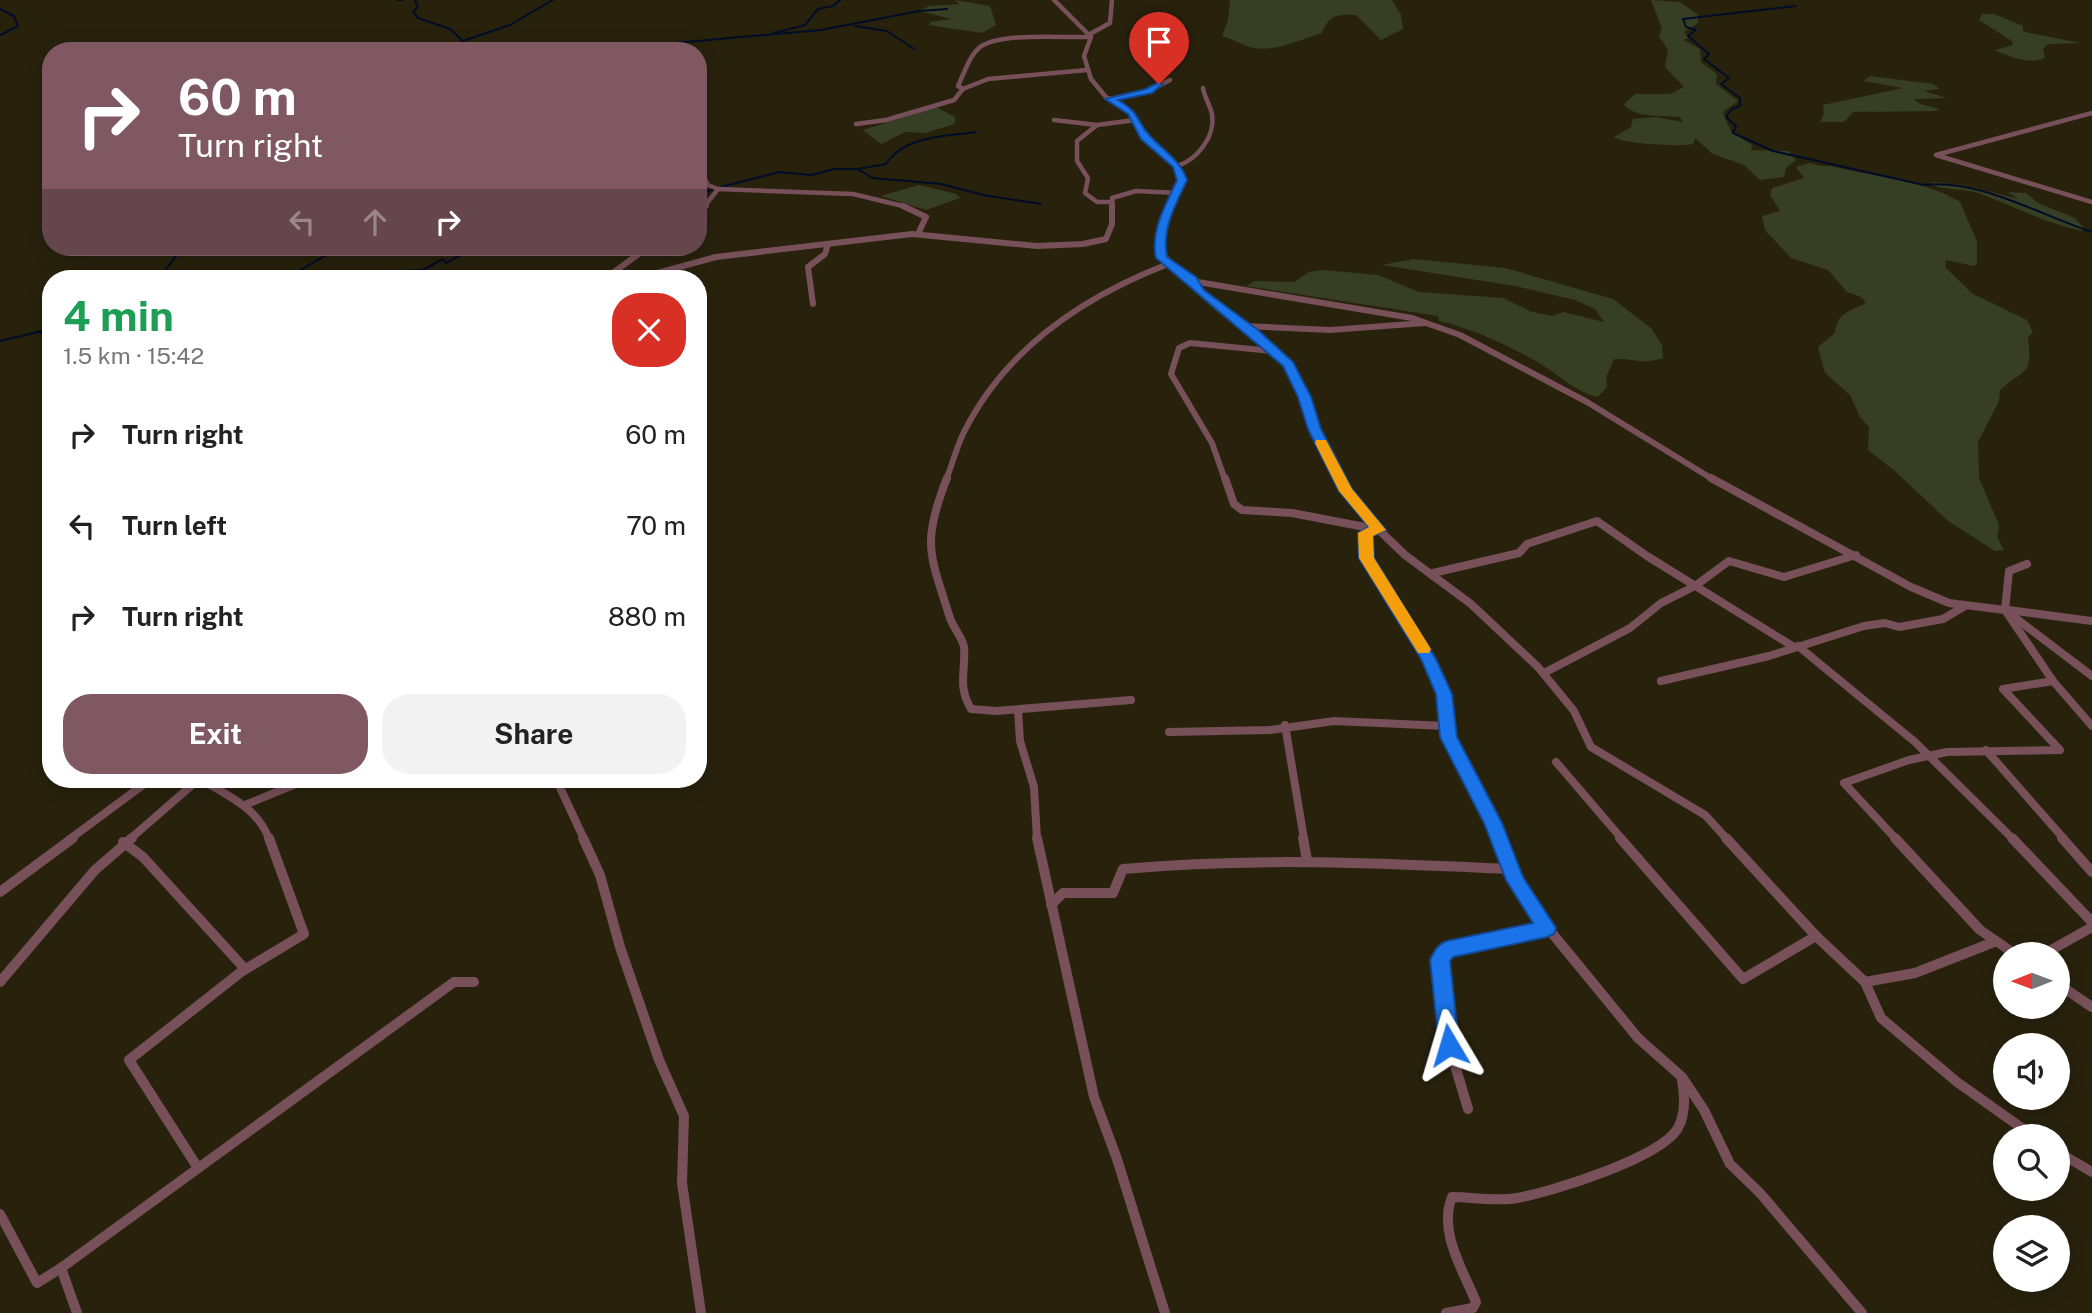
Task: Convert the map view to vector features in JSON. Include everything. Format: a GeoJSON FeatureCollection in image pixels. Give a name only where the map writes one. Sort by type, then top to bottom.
{"type":"FeatureCollection","features":[{"type":"Feature","properties":{"kind":"street"},"geometry":{"type":"LineString","coordinates":[[1054,0],[1091,36]]}},
{"type":"Feature","properties":{"kind":"street"},"geometry":{"type":"LineString","coordinates":[[963,89],[958,86],[976,51],[985,44],[1009,38],[1047,41],[1091,36],[1108,30],[1111,25],[1112,0]]}},
{"type":"Feature","properties":{"kind":"street"},"geometry":{"type":"LineString","coordinates":[[1091,36],[1084,56],[1091,79],[1110,99],[1132,112],[1144,136],[1177,166],[1182,180],[1162,226],[1159,245],[1162,258],[1192,280],[1200,292],[1288,364],[1314,429],[1346,491],[1379,530],[1405,555],[1433,573],[1503,632],[1544,673],[1574,711],[1591,747],[1705,815],[1816,936],[1865,982],[1881,1018],[1957,1082],[2016,1124]]}},
{"type":"Feature","properties":{"kind":"street"},"geometry":{"type":"LineString","coordinates":[[856,124],[954,100],[963,89],[1003,76],[1087,70]]}},
{"type":"Feature","properties":{"kind":"street"},"geometry":{"type":"LineString","coordinates":[[1110,99],[1149,91],[1170,80]]}},
{"type":"Feature","properties":{"kind":"street"},"geometry":{"type":"LineString","coordinates":[[1177,166],[1198,156],[1213,126],[1211,106],[1203,88]]}},
{"type":"Feature","properties":{"kind":"street"},"geometry":{"type":"LineString","coordinates":[[2092,113],[1936,155],[2092,202]]}},
{"type":"Feature","properties":{"kind":"street"},"geometry":{"type":"LineString","coordinates":[[1054,120],[1097,125],[1135,120]]}},
{"type":"Feature","properties":{"kind":"street"},"geometry":{"type":"LineString","coordinates":[[1097,125],[1077,141],[1074,158],[1078,169],[1088,178],[1085,193],[1097,202],[1112,202]]}},
{"type":"Feature","properties":{"kind":"street"},"geometry":{"type":"LineString","coordinates":[[707,183],[718,189],[804,190],[892,203],[926,217],[918,234]]}},
{"type":"Feature","properties":{"kind":"street"},"geometry":{"type":"LineString","coordinates":[[707,205],[718,193],[718,189]]}},
{"type":"Feature","properties":{"kind":"street"},"geometry":{"type":"LineString","coordinates":[[664,270],[686,263],[792,246],[918,234],[1026,247],[1089,244],[1106,239],[1110,232],[1115,220],[1112,198],[1129,191],[1146,189],[1178,193]]}},
{"type":"Feature","properties":{"kind":"street"},"geometry":{"type":"LineString","coordinates":[[813,303],[808,267],[825,254],[828,244]]}},
{"type":"Feature","properties":{"kind":"street"},"geometry":{"type":"LineString","coordinates":[[617,270],[636,256]]}},
{"type":"Feature","properties":{"kind":"street"},"geometry":{"type":"LineString","coordinates":[[1131,700],[1018,710],[971,709],[962,694],[964,643],[958,639],[936,575],[929,539],[941,491],[962,434],[992,387],[1046,330],[1110,288],[1168,264]]}},
{"type":"Feature","properties":{"kind":"street"},"geometry":{"type":"LineString","coordinates":[[1192,280],[1428,322],[1528,370],[1745,499],[1856,555],[1911,587],[1948,603],[2092,621]]}},
{"type":"Feature","properties":{"kind":"street"},"geometry":{"type":"LineString","coordinates":[[1244,326],[1343,330],[1428,322]]}},
{"type":"Feature","properties":{"kind":"street"},"geometry":{"type":"LineString","coordinates":[[1273,351],[1190,343],[1179,348],[1173,360],[1171,374],[1212,443],[1234,503],[1242,510],[1292,513],[1365,527],[1370,532]]}},
{"type":"Feature","properties":{"kind":"street"},"geometry":{"type":"LineString","coordinates":[[1433,573],[1519,553],[1527,544],[1597,521],[1695,586],[1796,647],[1861,692],[1931,755],[2092,925],[2063,942]]}},
{"type":"Feature","properties":{"kind":"street"},"geometry":{"type":"LineString","coordinates":[[1379,530],[1366,533],[1366,558],[1428,659],[1444,694],[1446,726],[1460,761],[1493,823],[1510,869],[1529,905],[1638,1038],[1682,1077],[1704,1110],[1730,1164],[1760,1193],[1862,1313]]}},
{"type":"Feature","properties":{"kind":"street"},"geometry":{"type":"LineString","coordinates":[[1544,673],[1630,628],[1673,595],[1695,586],[1729,561],[1784,577],[1856,555]]}},
{"type":"Feature","properties":{"kind":"street"},"geometry":{"type":"LineString","coordinates":[[2027,564],[2009,571],[2005,610],[2053,681],[2092,726]]}},
{"type":"Feature","properties":{"kind":"street"},"geometry":{"type":"LineString","coordinates":[[1661,681],[1796,647],[1864,625],[1885,623],[1899,627],[1943,619],[1965,606]]}},
{"type":"Feature","properties":{"kind":"street"},"geometry":{"type":"LineString","coordinates":[[2005,610],[2092,676]]}},
{"type":"Feature","properties":{"kind":"street"},"geometry":{"type":"LineString","coordinates":[[1994,942],[1844,783],[1931,755],[1986,750],[2060,750],[2003,689],[2053,681]]}},
{"type":"Feature","properties":{"kind":"street"},"geometry":{"type":"LineString","coordinates":[[1018,710],[1020,741],[1034,787],[1037,841],[1094,1097],[1117,1159],[1165,1313]]}},
{"type":"Feature","properties":{"kind":"street"},"geometry":{"type":"LineString","coordinates":[[1169,732],[1270,730],[1285,725],[1393,722],[1446,726]]}},
{"type":"Feature","properties":{"kind":"street"},"geometry":{"type":"LineString","coordinates":[[1285,725],[1307,860]]}},
{"type":"Feature","properties":{"kind":"street"},"geometry":{"type":"LineString","coordinates":[[1986,750],[2092,872]]}},
{"type":"Feature","properties":{"kind":"street"},"geometry":{"type":"LineString","coordinates":[[1556,762],[1596,812],[1657,877],[1743,979],[1816,936]]}},
{"type":"Feature","properties":{"kind":"street"},"geometry":{"type":"LineString","coordinates":[[0,892],[139,788]]}},
{"type":"Feature","properties":{"kind":"street"},"geometry":{"type":"LineString","coordinates":[[0,982],[94,870],[188,788]]}},
{"type":"Feature","properties":{"kind":"street"},"geometry":{"type":"LineString","coordinates":[[198,1168],[129,1060],[246,969],[304,934],[266,830],[245,805],[215,788]]}},
{"type":"Feature","properties":{"kind":"street"},"geometry":{"type":"LineString","coordinates":[[245,805],[286,788]]}},
{"type":"Feature","properties":{"kind":"street"},"geometry":{"type":"LineString","coordinates":[[560,788],[600,875],[620,947],[659,1060],[684,1116],[682,1183],[701,1313]]}},
{"type":"Feature","properties":{"kind":"street"},"geometry":{"type":"LineString","coordinates":[[123,842],[143,858],[246,969]]}},
{"type":"Feature","properties":{"kind":"street"},"geometry":{"type":"LineString","coordinates":[[1051,905],[1063,893],[1112,893],[1123,869],[1206,861],[1307,860],[1510,869]]}},
{"type":"Feature","properties":{"kind":"street"},"geometry":{"type":"LineString","coordinates":[[1468,1110],[1449,1045],[1440,960],[1447,950],[1547,928]]}},
{"type":"Feature","properties":{"kind":"street"},"geometry":{"type":"LineString","coordinates":[[1865,982],[1883,981],[1923,970],[1993,942]]}},
{"type":"Feature","properties":{"kind":"street"},"geometry":{"type":"LineString","coordinates":[[0,1214],[37,1283],[454,982],[474,982]]}},
{"type":"Feature","properties":{"kind":"street"},"geometry":{"type":"LineString","coordinates":[[2070,992],[2092,1007]]}},
{"type":"Feature","properties":{"kind":"street"},"geometry":{"type":"LineString","coordinates":[[1446,1313],[1473,1308],[1476,1302],[1447,1227],[1446,1206],[1452,1197],[1514,1198],[1602,1172],[1650,1148],[1675,1132],[1685,1093],[1682,1077]]}},
{"type":"Feature","properties":{"kind":"street"},"geometry":{"type":"LineString","coordinates":[[2070,1159],[2092,1172]]}},
{"type":"Feature","properties":{"kind":"street"},"geometry":{"type":"LineString","coordinates":[[61,1268],[77,1313]]}},
{"type":"Feature","properties":{"kind":"green space"},"geometry":{"type":"Polygon","coordinates":[[[955,0],[990,6],[996,25],[982,33],[929,25],[930,22],[952,19],[919,11],[929,6],[959,4],[955,0]]]}},
{"type":"Feature","properties":{"kind":"green space"},"geometry":{"type":"Polygon","coordinates":[[[1230,0],[1392,0],[1401,15],[1403,29],[1381,40],[1356,15],[1344,15],[1331,19],[1322,33],[1279,47],[1254,48],[1222,36],[1228,20],[1230,0]]]}},
{"type":"Feature","properties":{"kind":"green space"},"geometry":{"type":"Polygon","coordinates":[[[1651,0],[1680,2],[1698,15],[1698,23],[1684,32],[1689,38],[1683,40],[1700,49],[1701,62],[1717,74],[1716,84],[1738,101],[1723,112],[1731,132],[1752,145],[1751,150],[1789,151],[1796,160],[1786,168],[1784,177],[1760,180],[1744,165],[1713,154],[1695,138],[1693,144],[1677,145],[1640,143],[1614,137],[1631,127],[1633,119],[1655,117],[1683,122],[1680,117],[1635,112],[1624,104],[1635,94],[1670,94],[1684,87],[1665,67],[1668,50],[1659,36],[1662,28],[1651,0]]]}},
{"type":"Feature","properties":{"kind":"green space"},"geometry":{"type":"Polygon","coordinates":[[[1982,14],[1994,14],[2023,26],[2023,31],[2029,33],[2081,43],[2048,44],[2043,49],[2045,58],[2040,60],[2013,57],[1995,50],[2013,45],[2012,41],[1979,20],[1982,14]]]}},
{"type":"Feature","properties":{"kind":"green space"},"geometry":{"type":"Polygon","coordinates":[[[1870,76],[1933,84],[1940,89],[1924,91],[1947,98],[1914,99],[1920,104],[1939,109],[1936,111],[1853,112],[1844,122],[1820,122],[1824,114],[1823,105],[1903,88],[1863,81],[1870,76]]]}},
{"type":"Feature","properties":{"kind":"green space"},"geometry":{"type":"Polygon","coordinates":[[[936,107],[955,117],[955,124],[925,133],[905,132],[881,144],[863,130],[936,107]]]}},
{"type":"Feature","properties":{"kind":"green space"},"geometry":{"type":"Polygon","coordinates":[[[1810,163],[1916,184],[1960,202],[1977,241],[1977,264],[1974,266],[1946,260],[1945,267],[1973,294],[2027,320],[2033,332],[2028,337],[2028,366],[2000,390],[1999,401],[1978,442],[1979,478],[1999,525],[1997,537],[2004,550],[1995,551],[1948,521],[1895,471],[1868,450],[1869,427],[1860,417],[1850,395],[1825,373],[1818,347],[1835,333],[1841,317],[1866,303],[1861,297],[1847,292],[1828,270],[1791,258],[1765,230],[1762,216],[1780,211],[1770,195],[1772,188],[1804,178],[1796,167],[1810,163]]]}},
{"type":"Feature","properties":{"kind":"green space"},"geometry":{"type":"Polygon","coordinates":[[[1929,183],[1963,185],[2019,199],[2007,192],[2026,193],[2038,203],[2075,218],[2084,228],[2082,231],[2055,224],[1978,193],[1929,183]]]}},
{"type":"Feature","properties":{"kind":"green space"},"geometry":{"type":"Polygon","coordinates":[[[919,185],[956,194],[960,198],[926,210],[881,196],[919,185]]]}},
{"type":"Feature","properties":{"kind":"green space"},"geometry":{"type":"Polygon","coordinates":[[[1414,259],[1505,268],[1613,299],[1652,329],[1662,345],[1663,358],[1644,361],[1614,359],[1606,377],[1607,387],[1598,397],[1575,388],[1517,351],[1478,333],[1439,321],[1438,316],[1246,286],[1255,281],[1294,282],[1309,272],[1323,270],[1378,275],[1419,292],[1503,298],[1532,312],[1553,316],[1563,312],[1604,322],[1595,309],[1575,300],[1515,286],[1382,265],[1414,259]]]}},
{"type":"Feature","properties":{"kind":"waterway"},"geometry":{"type":"LineString","coordinates":[[397,0],[403,0]]}},
{"type":"Feature","properties":{"kind":"waterway"},"geometry":{"type":"LineString","coordinates":[[415,0],[418,7],[413,11],[418,18],[450,29],[463,41]]}},
{"type":"Feature","properties":{"kind":"waterway"},"geometry":{"type":"LineString","coordinates":[[463,41],[510,25],[553,0]]}},
{"type":"Feature","properties":{"kind":"waterway"},"geometry":{"type":"LineString","coordinates":[[774,33],[805,25],[818,9],[833,6],[840,0]]}},
{"type":"Feature","properties":{"kind":"waterway"},"geometry":{"type":"LineString","coordinates":[[1796,6],[1683,19],[1686,27],[1696,30],[1688,36],[1709,54],[1704,59],[1729,78],[1721,84],[1740,98],[1740,106],[1732,109],[1726,117],[1736,126],[1733,133],[1773,151],[1924,185],[1967,187],[2010,200],[2092,232]]}},
{"type":"Feature","properties":{"kind":"waterway"},"geometry":{"type":"LineString","coordinates":[[0,9],[14,16],[18,26],[0,35]]}},
{"type":"Feature","properties":{"kind":"waterway"},"geometry":{"type":"LineString","coordinates":[[686,42],[821,30],[919,11],[947,9]]}},
{"type":"Feature","properties":{"kind":"waterway"},"geometry":{"type":"LineString","coordinates":[[855,26],[887,31],[914,49]]}},
{"type":"Feature","properties":{"kind":"waterway"},"geometry":{"type":"LineString","coordinates":[[857,169],[886,164],[904,147],[914,142],[976,132]]}},
{"type":"Feature","properties":{"kind":"waterway"},"geometry":{"type":"LineString","coordinates":[[721,187],[779,172],[812,175],[834,169],[857,169]]}},
{"type":"Feature","properties":{"kind":"waterway"},"geometry":{"type":"LineString","coordinates":[[857,169],[873,178],[941,184],[983,195],[1041,204]]}},
{"type":"Feature","properties":{"kind":"waterway"},"geometry":{"type":"LineString","coordinates":[[707,191],[715,189]]}},
{"type":"Feature","properties":{"kind":"waterway"},"geometry":{"type":"LineString","coordinates":[[165,270],[176,256]]}},
{"type":"Feature","properties":{"kind":"waterway"},"geometry":{"type":"LineString","coordinates":[[301,270],[325,256]]}},
{"type":"Feature","properties":{"kind":"waterway"},"geometry":{"type":"LineString","coordinates":[[423,270],[443,259],[446,263],[459,256]]}},
{"type":"Feature","properties":{"kind":"waterway"},"geometry":{"type":"LineString","coordinates":[[0,341],[40,332]]}},
{"type":"Feature","properties":{"kind":"slow traffic"},"geometry":{"type":"LineString","coordinates":[[1321,443],[1346,491],[1379,530],[1366,533],[1366,558],[1423,649]]}},
{"type":"Feature","properties":{"kind":"route"},"geometry":{"type":"LineString","coordinates":[[1159,84],[1149,91],[1110,99],[1132,112],[1144,136],[1177,166],[1182,180],[1162,226],[1159,245],[1162,258],[1177,272],[1192,280],[1200,292],[1254,333],[1288,364],[1304,397],[1314,429],[1346,491],[1379,530],[1366,533],[1366,558],[1428,659],[1444,694],[1448,737],[1493,823],[1515,880],[1529,905],[1547,928],[1447,950],[1440,960],[1449,1045]]}}]}
